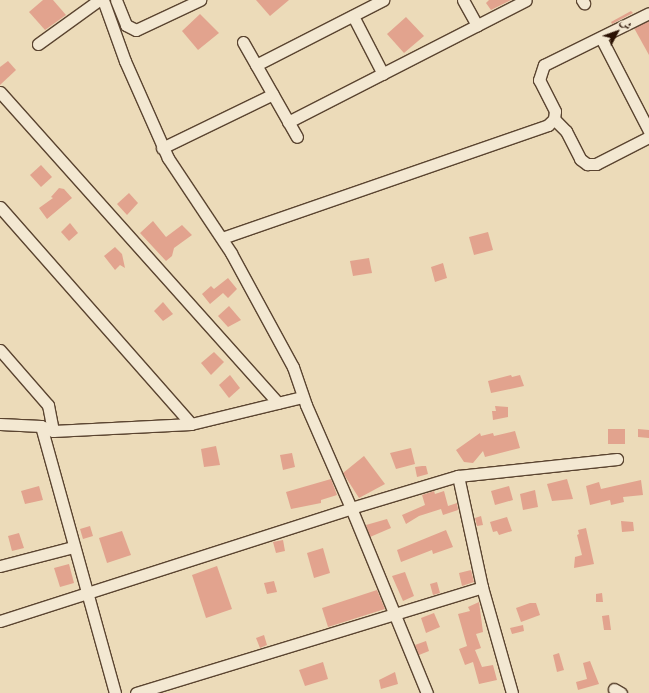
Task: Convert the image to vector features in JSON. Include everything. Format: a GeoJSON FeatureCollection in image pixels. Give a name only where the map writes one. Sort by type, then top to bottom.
{"type":"FeatureCollection","features":[{"type":"Feature","properties":{"kind":"street"},"geometry":{"type":"LineString","coordinates":[[38,44],[99,0]]}},
{"type":"Feature","properties":{"kind":"street"},"geometry":{"type":"LineString","coordinates":[[103,0],[123,56],[162,148],[222,238],[293,367],[303,397],[351,508],[426,693]]}},
{"type":"Feature","properties":{"kind":"street"},"geometry":{"type":"LineString","coordinates":[[116,0],[126,25],[136,30],[200,0]]}},
{"type":"Feature","properties":{"kind":"street"},"geometry":{"type":"LineString","coordinates":[[256,65],[383,0]]}},
{"type":"Feature","properties":{"kind":"street"},"geometry":{"type":"LineString","coordinates":[[463,0],[477,25]]}},
{"type":"Feature","properties":{"kind":"street"},"geometry":{"type":"LineString","coordinates":[[288,122],[526,0]]}},
{"type":"Feature","properties":{"kind":"street"},"geometry":{"type":"LineString","coordinates":[[649,13],[542,68],[539,80],[554,108],[554,119],[566,131],[580,158],[587,164],[596,164],[649,137]]}},
{"type":"Feature","properties":{"kind":"street"},"geometry":{"type":"LineString","coordinates":[[353,16],[383,74]]}},
{"type":"Feature","properties":{"kind":"street"},"geometry":{"type":"LineString","coordinates":[[601,38],[649,131]]}},
{"type":"Feature","properties":{"kind":"street"},"geometry":{"type":"LineString","coordinates":[[243,42],[297,137]]}},
{"type":"Feature","properties":{"kind":"street"},"geometry":{"type":"LineString","coordinates":[[0,92],[278,403]]}},
{"type":"Feature","properties":{"kind":"street"},"geometry":{"type":"LineString","coordinates":[[162,148],[273,94]]}},
{"type":"Feature","properties":{"kind":"street"},"geometry":{"type":"LineString","coordinates":[[222,238],[548,125],[554,119]]}},
{"type":"Feature","properties":{"kind":"street"},"geometry":{"type":"LineString","coordinates":[[0,207],[191,424]]}},
{"type":"Feature","properties":{"kind":"street"},"geometry":{"type":"LineString","coordinates":[[0,350],[48,405],[53,431]]}},
{"type":"Feature","properties":{"kind":"street"},"geometry":{"type":"LineString","coordinates":[[0,424],[41,426],[53,431],[191,424],[303,397]]}},
{"type":"Feature","properties":{"kind":"street"},"geometry":{"type":"LineString","coordinates":[[41,426],[86,594],[115,693]]}},
{"type":"Feature","properties":{"kind":"street"},"geometry":{"type":"LineString","coordinates":[[0,621],[351,508],[458,476],[617,459]]}},
{"type":"Feature","properties":{"kind":"street"},"geometry":{"type":"LineString","coordinates":[[458,476],[482,587],[512,693]]}},
{"type":"Feature","properties":{"kind":"street"},"geometry":{"type":"LineString","coordinates":[[0,566],[73,547]]}},
{"type":"Feature","properties":{"kind":"street"},"geometry":{"type":"LineString","coordinates":[[136,693],[393,612],[482,587]]}},
{"type":"Feature","properties":{"kind":"building"},"geometry":{"type":"Polygon","coordinates":[[[43,0],[53,0],[66,15],[45,30],[29,12],[43,0]]]}},
{"type":"Feature","properties":{"kind":"building"},"geometry":{"type":"Polygon","coordinates":[[[256,0],[289,0],[270,16],[256,0]]]}},
{"type":"Feature","properties":{"kind":"building"},"geometry":{"type":"Polygon","coordinates":[[[489,0],[511,0],[491,10],[486,3],[489,0]]]}},
{"type":"Feature","properties":{"kind":"building"},"geometry":{"type":"Polygon","coordinates":[[[631,11],[633,13],[612,24],[611,22],[631,11]]]}},
{"type":"Feature","properties":{"kind":"building"},"geometry":{"type":"Polygon","coordinates":[[[200,14],[219,33],[198,50],[182,31],[200,14]]]}},
{"type":"Feature","properties":{"kind":"building"},"geometry":{"type":"Polygon","coordinates":[[[406,17],[424,36],[404,53],[387,34],[406,17]]]}},
{"type":"Feature","properties":{"kind":"building"},"geometry":{"type":"Polygon","coordinates":[[[649,21],[649,55],[634,28],[649,21]]]}},
{"type":"Feature","properties":{"kind":"building"},"geometry":{"type":"Polygon","coordinates":[[[8,61],[16,70],[0,85],[0,67],[8,61]]]}},
{"type":"Feature","properties":{"kind":"building"},"geometry":{"type":"Polygon","coordinates":[[[41,165],[52,177],[41,187],[30,175],[41,165]]]}},
{"type":"Feature","properties":{"kind":"building"},"geometry":{"type":"Polygon","coordinates":[[[59,188],[64,189],[72,198],[47,219],[39,208],[53,198],[51,197],[59,188]]]}},
{"type":"Feature","properties":{"kind":"building"},"geometry":{"type":"Polygon","coordinates":[[[129,193],[138,203],[127,215],[117,204],[129,193]]]}},
{"type":"Feature","properties":{"kind":"building"},"geometry":{"type":"Polygon","coordinates":[[[153,221],[166,237],[182,225],[192,235],[174,248],[172,256],[166,261],[140,233],[153,221]]]}},
{"type":"Feature","properties":{"kind":"building"},"geometry":{"type":"Polygon","coordinates":[[[70,223],[78,233],[69,241],[61,232],[70,223]]]}},
{"type":"Feature","properties":{"kind":"building"},"geometry":{"type":"Polygon","coordinates":[[[488,232],[493,250],[474,255],[469,237],[488,232]]]}},
{"type":"Feature","properties":{"kind":"building"},"geometry":{"type":"Polygon","coordinates":[[[115,247],[122,254],[125,268],[120,265],[115,270],[104,256],[115,247]]]}},
{"type":"Feature","properties":{"kind":"building"},"geometry":{"type":"Polygon","coordinates":[[[369,258],[372,273],[353,276],[350,261],[369,258]]]}},
{"type":"Feature","properties":{"kind":"building"},"geometry":{"type":"Polygon","coordinates":[[[443,263],[447,278],[435,282],[431,267],[443,263]]]}},
{"type":"Feature","properties":{"kind":"building"},"geometry":{"type":"Polygon","coordinates":[[[228,278],[237,289],[228,298],[223,293],[210,304],[202,294],[211,286],[214,289],[228,278]]]}},
{"type":"Feature","properties":{"kind":"building"},"geometry":{"type":"Polygon","coordinates":[[[163,302],[173,314],[163,321],[154,311],[163,302]]]}},
{"type":"Feature","properties":{"kind":"building"},"geometry":{"type":"Polygon","coordinates":[[[229,306],[241,320],[228,327],[218,316],[229,306]]]}},
{"type":"Feature","properties":{"kind":"building"},"geometry":{"type":"Polygon","coordinates":[[[214,352],[224,362],[211,375],[201,363],[214,352]]]}},
{"type":"Feature","properties":{"kind":"building"},"geometry":{"type":"Polygon","coordinates":[[[230,375],[240,388],[229,398],[219,385],[230,375]]]}},
{"type":"Feature","properties":{"kind":"building"},"geometry":{"type":"Polygon","coordinates":[[[511,375],[512,377],[520,375],[524,386],[491,393],[488,381],[511,375]]]}},
{"type":"Feature","properties":{"kind":"building"},"geometry":{"type":"Polygon","coordinates":[[[495,406],[508,407],[508,417],[493,420],[492,411],[496,411],[495,406]]]}},
{"type":"Feature","properties":{"kind":"building"},"geometry":{"type":"Polygon","coordinates":[[[608,429],[625,429],[625,444],[608,444],[608,429]]]}},
{"type":"Feature","properties":{"kind":"building"},"geometry":{"type":"Polygon","coordinates":[[[638,429],[649,430],[649,438],[638,437],[638,429]]]}},
{"type":"Feature","properties":{"kind":"building"},"geometry":{"type":"Polygon","coordinates":[[[515,431],[520,448],[485,457],[483,451],[473,463],[464,462],[456,450],[480,433],[481,436],[493,433],[494,436],[515,431]]]}},
{"type":"Feature","properties":{"kind":"building"},"geometry":{"type":"Polygon","coordinates":[[[216,446],[220,465],[204,467],[201,449],[216,446]]]}},
{"type":"Feature","properties":{"kind":"building"},"geometry":{"type":"Polygon","coordinates":[[[411,448],[415,464],[396,469],[390,453],[411,448]]]}},
{"type":"Feature","properties":{"kind":"building"},"geometry":{"type":"Polygon","coordinates":[[[292,453],[295,467],[283,470],[280,455],[292,453]]]}},
{"type":"Feature","properties":{"kind":"building"},"geometry":{"type":"Polygon","coordinates":[[[364,456],[385,484],[359,498],[343,473],[364,456]]]}},
{"type":"Feature","properties":{"kind":"building"},"geometry":{"type":"Polygon","coordinates":[[[426,466],[428,474],[417,477],[415,467],[426,466]]]}},
{"type":"Feature","properties":{"kind":"building"},"geometry":{"type":"Polygon","coordinates":[[[331,479],[337,495],[321,500],[321,503],[291,509],[286,492],[331,479]]]}},
{"type":"Feature","properties":{"kind":"building"},"geometry":{"type":"Polygon","coordinates":[[[567,479],[573,499],[552,501],[547,484],[567,479]]]}},
{"type":"Feature","properties":{"kind":"building"},"geometry":{"type":"Polygon","coordinates":[[[641,480],[643,495],[623,497],[624,502],[611,505],[610,500],[590,505],[586,486],[599,482],[601,489],[641,480]]]}},
{"type":"Feature","properties":{"kind":"building"},"geometry":{"type":"Polygon","coordinates":[[[39,486],[43,500],[25,504],[21,491],[39,486]]]}},
{"type":"Feature","properties":{"kind":"building"},"geometry":{"type":"Polygon","coordinates":[[[509,486],[513,500],[495,505],[491,491],[509,486]]]}},
{"type":"Feature","properties":{"kind":"building"},"geometry":{"type":"Polygon","coordinates":[[[535,490],[538,507],[523,510],[520,494],[535,490]]]}},
{"type":"Feature","properties":{"kind":"building"},"geometry":{"type":"Polygon","coordinates":[[[434,491],[435,494],[444,491],[448,506],[457,503],[458,510],[443,515],[441,509],[419,516],[406,524],[402,515],[425,505],[422,495],[434,491]]]}},
{"type":"Feature","properties":{"kind":"building"},"geometry":{"type":"Polygon","coordinates":[[[481,516],[483,525],[477,526],[475,518],[481,516]]]}},
{"type":"Feature","properties":{"kind":"building"},"geometry":{"type":"Polygon","coordinates":[[[507,517],[512,531],[499,535],[497,531],[493,532],[490,522],[507,517]]]}},
{"type":"Feature","properties":{"kind":"building"},"geometry":{"type":"Polygon","coordinates":[[[387,519],[391,528],[370,537],[366,525],[387,519]]]}},
{"type":"Feature","properties":{"kind":"building"},"geometry":{"type":"Polygon","coordinates":[[[621,521],[633,522],[634,531],[622,532],[621,521]]]}},
{"type":"Feature","properties":{"kind":"building"},"geometry":{"type":"Polygon","coordinates":[[[90,526],[93,536],[83,539],[80,529],[90,526]]]}},
{"type":"Feature","properties":{"kind":"building"},"geometry":{"type":"Polygon","coordinates":[[[586,528],[594,564],[574,568],[575,557],[582,555],[577,535],[579,534],[578,530],[586,528]]]}},
{"type":"Feature","properties":{"kind":"building"},"geometry":{"type":"Polygon","coordinates":[[[446,530],[453,547],[433,554],[432,550],[401,562],[397,550],[446,530]]]}},
{"type":"Feature","properties":{"kind":"building"},"geometry":{"type":"Polygon","coordinates":[[[122,531],[131,555],[107,563],[99,538],[122,531]]]}},
{"type":"Feature","properties":{"kind":"building"},"geometry":{"type":"Polygon","coordinates":[[[19,533],[24,548],[12,551],[8,536],[19,533]]]}},
{"type":"Feature","properties":{"kind":"building"},"geometry":{"type":"Polygon","coordinates":[[[283,540],[285,551],[276,553],[273,542],[283,540]]]}},
{"type":"Feature","properties":{"kind":"building"},"geometry":{"type":"Polygon","coordinates":[[[323,548],[330,573],[314,578],[307,553],[323,548]]]}},
{"type":"Feature","properties":{"kind":"building"},"geometry":{"type":"Polygon","coordinates":[[[69,564],[74,583],[60,587],[54,568],[69,564]]]}},
{"type":"Feature","properties":{"kind":"building"},"geometry":{"type":"Polygon","coordinates":[[[217,566],[232,609],[206,618],[192,575],[217,566]]]}},
{"type":"Feature","properties":{"kind":"building"},"geometry":{"type":"Polygon","coordinates":[[[471,570],[474,582],[462,586],[459,573],[471,570]]]}},
{"type":"Feature","properties":{"kind":"building"},"geometry":{"type":"Polygon","coordinates":[[[405,572],[414,596],[403,601],[392,576],[405,572]]]}},
{"type":"Feature","properties":{"kind":"building"},"geometry":{"type":"Polygon","coordinates":[[[274,581],[277,592],[267,594],[264,583],[274,581]]]}},
{"type":"Feature","properties":{"kind":"building"},"geometry":{"type":"Polygon","coordinates":[[[437,582],[440,593],[433,595],[430,584],[437,582]]]}},
{"type":"Feature","properties":{"kind":"building"},"geometry":{"type":"Polygon","coordinates":[[[377,590],[385,609],[328,627],[322,608],[377,590]]]}},
{"type":"Feature","properties":{"kind":"building"},"geometry":{"type":"Polygon","coordinates":[[[602,593],[603,602],[596,602],[596,594],[602,593]]]}},
{"type":"Feature","properties":{"kind":"building"},"geometry":{"type":"Polygon","coordinates":[[[479,602],[483,632],[476,634],[481,648],[475,650],[482,667],[493,665],[497,680],[479,684],[473,662],[465,665],[459,649],[467,646],[458,614],[470,611],[468,607],[479,602]]]}},
{"type":"Feature","properties":{"kind":"building"},"geometry":{"type":"Polygon","coordinates":[[[530,603],[536,603],[540,615],[521,622],[516,608],[530,603]]]}},
{"type":"Feature","properties":{"kind":"building"},"geometry":{"type":"Polygon","coordinates":[[[434,613],[440,627],[426,633],[421,618],[434,613]]]}},
{"type":"Feature","properties":{"kind":"building"},"geometry":{"type":"Polygon","coordinates":[[[609,615],[611,630],[604,630],[602,616],[609,615]]]}},
{"type":"Feature","properties":{"kind":"building"},"geometry":{"type":"Polygon","coordinates":[[[523,625],[524,631],[512,634],[510,628],[523,625]]]}},
{"type":"Feature","properties":{"kind":"building"},"geometry":{"type":"Polygon","coordinates":[[[264,635],[267,645],[260,648],[256,638],[264,635]]]}},
{"type":"Feature","properties":{"kind":"building"},"geometry":{"type":"Polygon","coordinates":[[[426,641],[429,651],[419,655],[415,645],[426,641]]]}},
{"type":"Feature","properties":{"kind":"building"},"geometry":{"type":"Polygon","coordinates":[[[559,653],[564,670],[557,672],[553,655],[559,653]]]}},
{"type":"Feature","properties":{"kind":"building"},"geometry":{"type":"Polygon","coordinates":[[[590,661],[599,684],[578,690],[576,682],[587,679],[583,663],[590,661]]]}},
{"type":"Feature","properties":{"kind":"building"},"geometry":{"type":"Polygon","coordinates":[[[323,662],[328,679],[305,686],[299,670],[323,662]]]}},
{"type":"Feature","properties":{"kind":"building"},"geometry":{"type":"Polygon","coordinates":[[[395,672],[398,684],[381,689],[379,680],[395,672]]]}}]}
